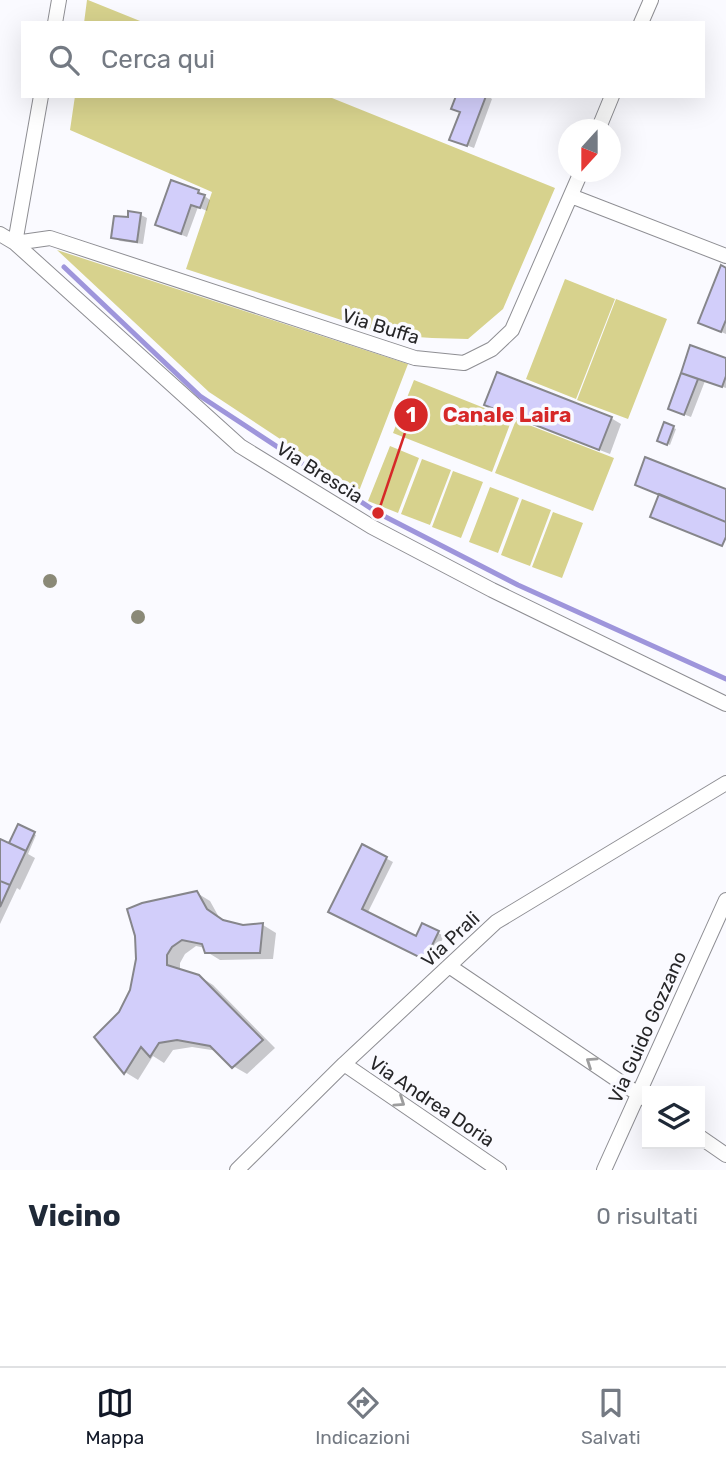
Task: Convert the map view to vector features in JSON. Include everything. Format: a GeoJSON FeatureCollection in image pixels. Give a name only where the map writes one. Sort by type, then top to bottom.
{"type":"FeatureCollection","features":[{"type":"Feature","properties":{"kind":"street"},"geometry":{"type":"LineString","coordinates":[[55,21],[59,0]]}},
{"type":"Feature","properties":{"kind":"street"},"geometry":{"type":"LineString","coordinates":[[642,21],[650,0]]}},
{"type":"Feature","properties":{"kind":"street"},"geometry":{"type":"LineString","coordinates":[[15,243],[41,98]]}},
{"type":"Feature","properties":{"kind":"street"},"geometry":{"type":"LineString","coordinates":[[602,119],[610,98]]}},
{"type":"Feature","properties":{"kind":"street","name":"Via Buffa"},"geometry":{"type":"LineString","coordinates":[[15,243],[50,238],[415,358],[464,363],[492,349],[512,330],[577,182]]}},
{"type":"Feature","properties":{"kind":"street"},"geometry":{"type":"LineString","coordinates":[[571,196],[726,256]]}},
{"type":"Feature","properties":{"kind":"street","name":"Via Brescia"},"geometry":{"type":"LineString","coordinates":[[0,234],[15,243],[240,446],[372,527],[492,590],[726,704]]}},
{"type":"Feature","properties":{"kind":"street","name":"Via Prali"},"geometry":{"type":"LineString","coordinates":[[241,1169],[344,1064],[496,922],[726,783]]}},
{"type":"Feature","properties":{"kind":"street","name":"Via Guido Gozzano"},"geometry":{"type":"LineString","coordinates":[[648,1086],[726,900]]}},
{"type":"Feature","properties":{"kind":"street"},"geometry":{"type":"LineString","coordinates":[[449,966],[642,1096]]}},
{"type":"Feature","properties":{"kind":"street","name":"Via Andrea Doria"},"geometry":{"type":"LineString","coordinates":[[344,1064],[499,1170]]}},
{"type":"Feature","properties":{"kind":"street","name":"Via Guido Gozzano"},"geometry":{"type":"LineString","coordinates":[[604,1170],[642,1099]]}},
{"type":"Feature","properties":{"kind":"street"},"geometry":{"type":"LineString","coordinates":[[705,1140],[726,1155]]}},
{"type":"Feature","properties":{"kind":"shaded area"},"geometry":{"type":"Polygon","coordinates":[[[88,0],[140,21],[84,21],[88,0]]]}},
{"type":"Feature","properties":{"kind":"shaded area"},"geometry":{"type":"Polygon","coordinates":[[[75,98],[332,98],[555,188],[503,309],[468,339],[387,335],[186,269],[212,192],[70,130],[75,98]]]}},
{"type":"Feature","properties":{"kind":"shaded area"},"geometry":{"type":"Polygon","coordinates":[[[57,250],[408,364],[359,491],[209,392],[57,250]]]}},
{"type":"Feature","properties":{"kind":"shaded area"},"geometry":{"type":"Polygon","coordinates":[[[565,279],[615,299],[576,399],[526,379],[565,279]]]}},
{"type":"Feature","properties":{"kind":"shaded area"},"geometry":{"type":"Polygon","coordinates":[[[616,299],[667,319],[628,419],[577,400],[616,299]]]}},
{"type":"Feature","properties":{"kind":"shaded area"},"geometry":{"type":"Polygon","coordinates":[[[414,380],[512,419],[492,472],[393,433],[414,380]]]}},
{"type":"Feature","properties":{"kind":"shaded area"},"geometry":{"type":"Polygon","coordinates":[[[516,420],[614,458],[593,511],[495,473],[516,420]]]}},
{"type":"Feature","properties":{"kind":"shaded area"},"geometry":{"type":"Polygon","coordinates":[[[390,446],[419,458],[398,513],[368,501],[390,446]]]}},
{"type":"Feature","properties":{"kind":"shaded area"},"geometry":{"type":"Polygon","coordinates":[[[422,459],[451,470],[430,525],[401,514],[422,459]]]}},
{"type":"Feature","properties":{"kind":"shaded area"},"geometry":{"type":"Polygon","coordinates":[[[453,471],[483,482],[461,538],[432,527],[453,471]]]}},
{"type":"Feature","properties":{"kind":"shaded area"},"geometry":{"type":"Polygon","coordinates":[[[490,487],[519,498],[498,553],[469,542],[490,487]]]}},
{"type":"Feature","properties":{"kind":"shaded area"},"geometry":{"type":"Polygon","coordinates":[[[522,499],[551,510],[530,566],[501,555],[522,499]]]}},
{"type":"Feature","properties":{"kind":"shaded area"},"geometry":{"type":"Polygon","coordinates":[[[553,512],[583,523],[562,578],[532,567],[553,512]]]}},
{"type":"Feature","properties":{"kind":"building"},"geometry":{"type":"Polygon","coordinates":[[[455,98],[485,98],[467,146],[449,140],[460,112],[451,109],[455,98]]]}},
{"type":"Feature","properties":{"kind":"building"},"geometry":{"type":"Polygon","coordinates":[[[171,180],[199,190],[198,193],[205,195],[200,208],[191,205],[181,234],[155,225],[171,180]]]}},
{"type":"Feature","properties":{"kind":"building"},"geometry":{"type":"Polygon","coordinates":[[[128,211],[141,213],[137,242],[111,238],[114,216],[128,217],[128,211]]]}},
{"type":"Feature","properties":{"kind":"building"},"geometry":{"type":"Polygon","coordinates":[[[721,265],[726,268],[726,320],[721,332],[698,323],[721,265]]]}},
{"type":"Feature","properties":{"kind":"building"},"geometry":{"type":"Polygon","coordinates":[[[690,345],[726,358],[726,376],[722,387],[681,373],[690,345]]]}},
{"type":"Feature","properties":{"kind":"building"},"geometry":{"type":"Polygon","coordinates":[[[497,372],[612,417],[599,450],[484,405],[497,372]]]}},
{"type":"Feature","properties":{"kind":"building"},"geometry":{"type":"Polygon","coordinates":[[[681,373],[698,379],[684,415],[668,409],[681,373]]]}},
{"type":"Feature","properties":{"kind":"building"},"geometry":{"type":"Polygon","coordinates":[[[664,422],[674,426],[667,445],[657,441],[664,422]]]}},
{"type":"Feature","properties":{"kind":"building"},"geometry":{"type":"Polygon","coordinates":[[[645,457],[726,489],[726,522],[635,485],[645,457]]]}},
{"type":"Feature","properties":{"kind":"building"},"geometry":{"type":"Polygon","coordinates":[[[659,494],[726,522],[726,537],[722,546],[650,517],[659,494]]]}},
{"type":"Feature","properties":{"kind":"building"},"geometry":{"type":"Polygon","coordinates":[[[18,824],[35,832],[26,851],[9,843],[18,824]]]}},
{"type":"Feature","properties":{"kind":"building"},"geometry":{"type":"Polygon","coordinates":[[[0,839],[26,851],[10,885],[0,881],[0,839]]]}},
{"type":"Feature","properties":{"kind":"building"},"geometry":{"type":"Polygon","coordinates":[[[362,844],[387,857],[362,909],[416,936],[422,923],[439,931],[425,960],[328,912],[362,844]]]}},
{"type":"Feature","properties":{"kind":"building"},"geometry":{"type":"Polygon","coordinates":[[[0,881],[10,885],[0,907],[0,881]]]}},
{"type":"Feature","properties":{"kind":"building"},"geometry":{"type":"Polygon","coordinates":[[[197,891],[207,909],[223,920],[243,925],[263,923],[260,953],[205,953],[202,944],[182,940],[172,947],[167,955],[167,965],[199,975],[263,1040],[232,1068],[210,1046],[177,1040],[159,1043],[150,1057],[141,1047],[124,1074],[94,1037],[119,1012],[130,990],[136,959],[135,936],[127,909],[197,891]]]}},
{"type":"Feature","properties":{"kind":"waterway"},"geometry":{"type":"LineString","coordinates":[[64,267],[200,396],[378,513],[518,585],[726,679]]}},
{"type":"Feature","properties":{"kind":"place","name":"Canale Laira"},"geometry":{"type":"Point","coordinates":[378,513]}}]}
